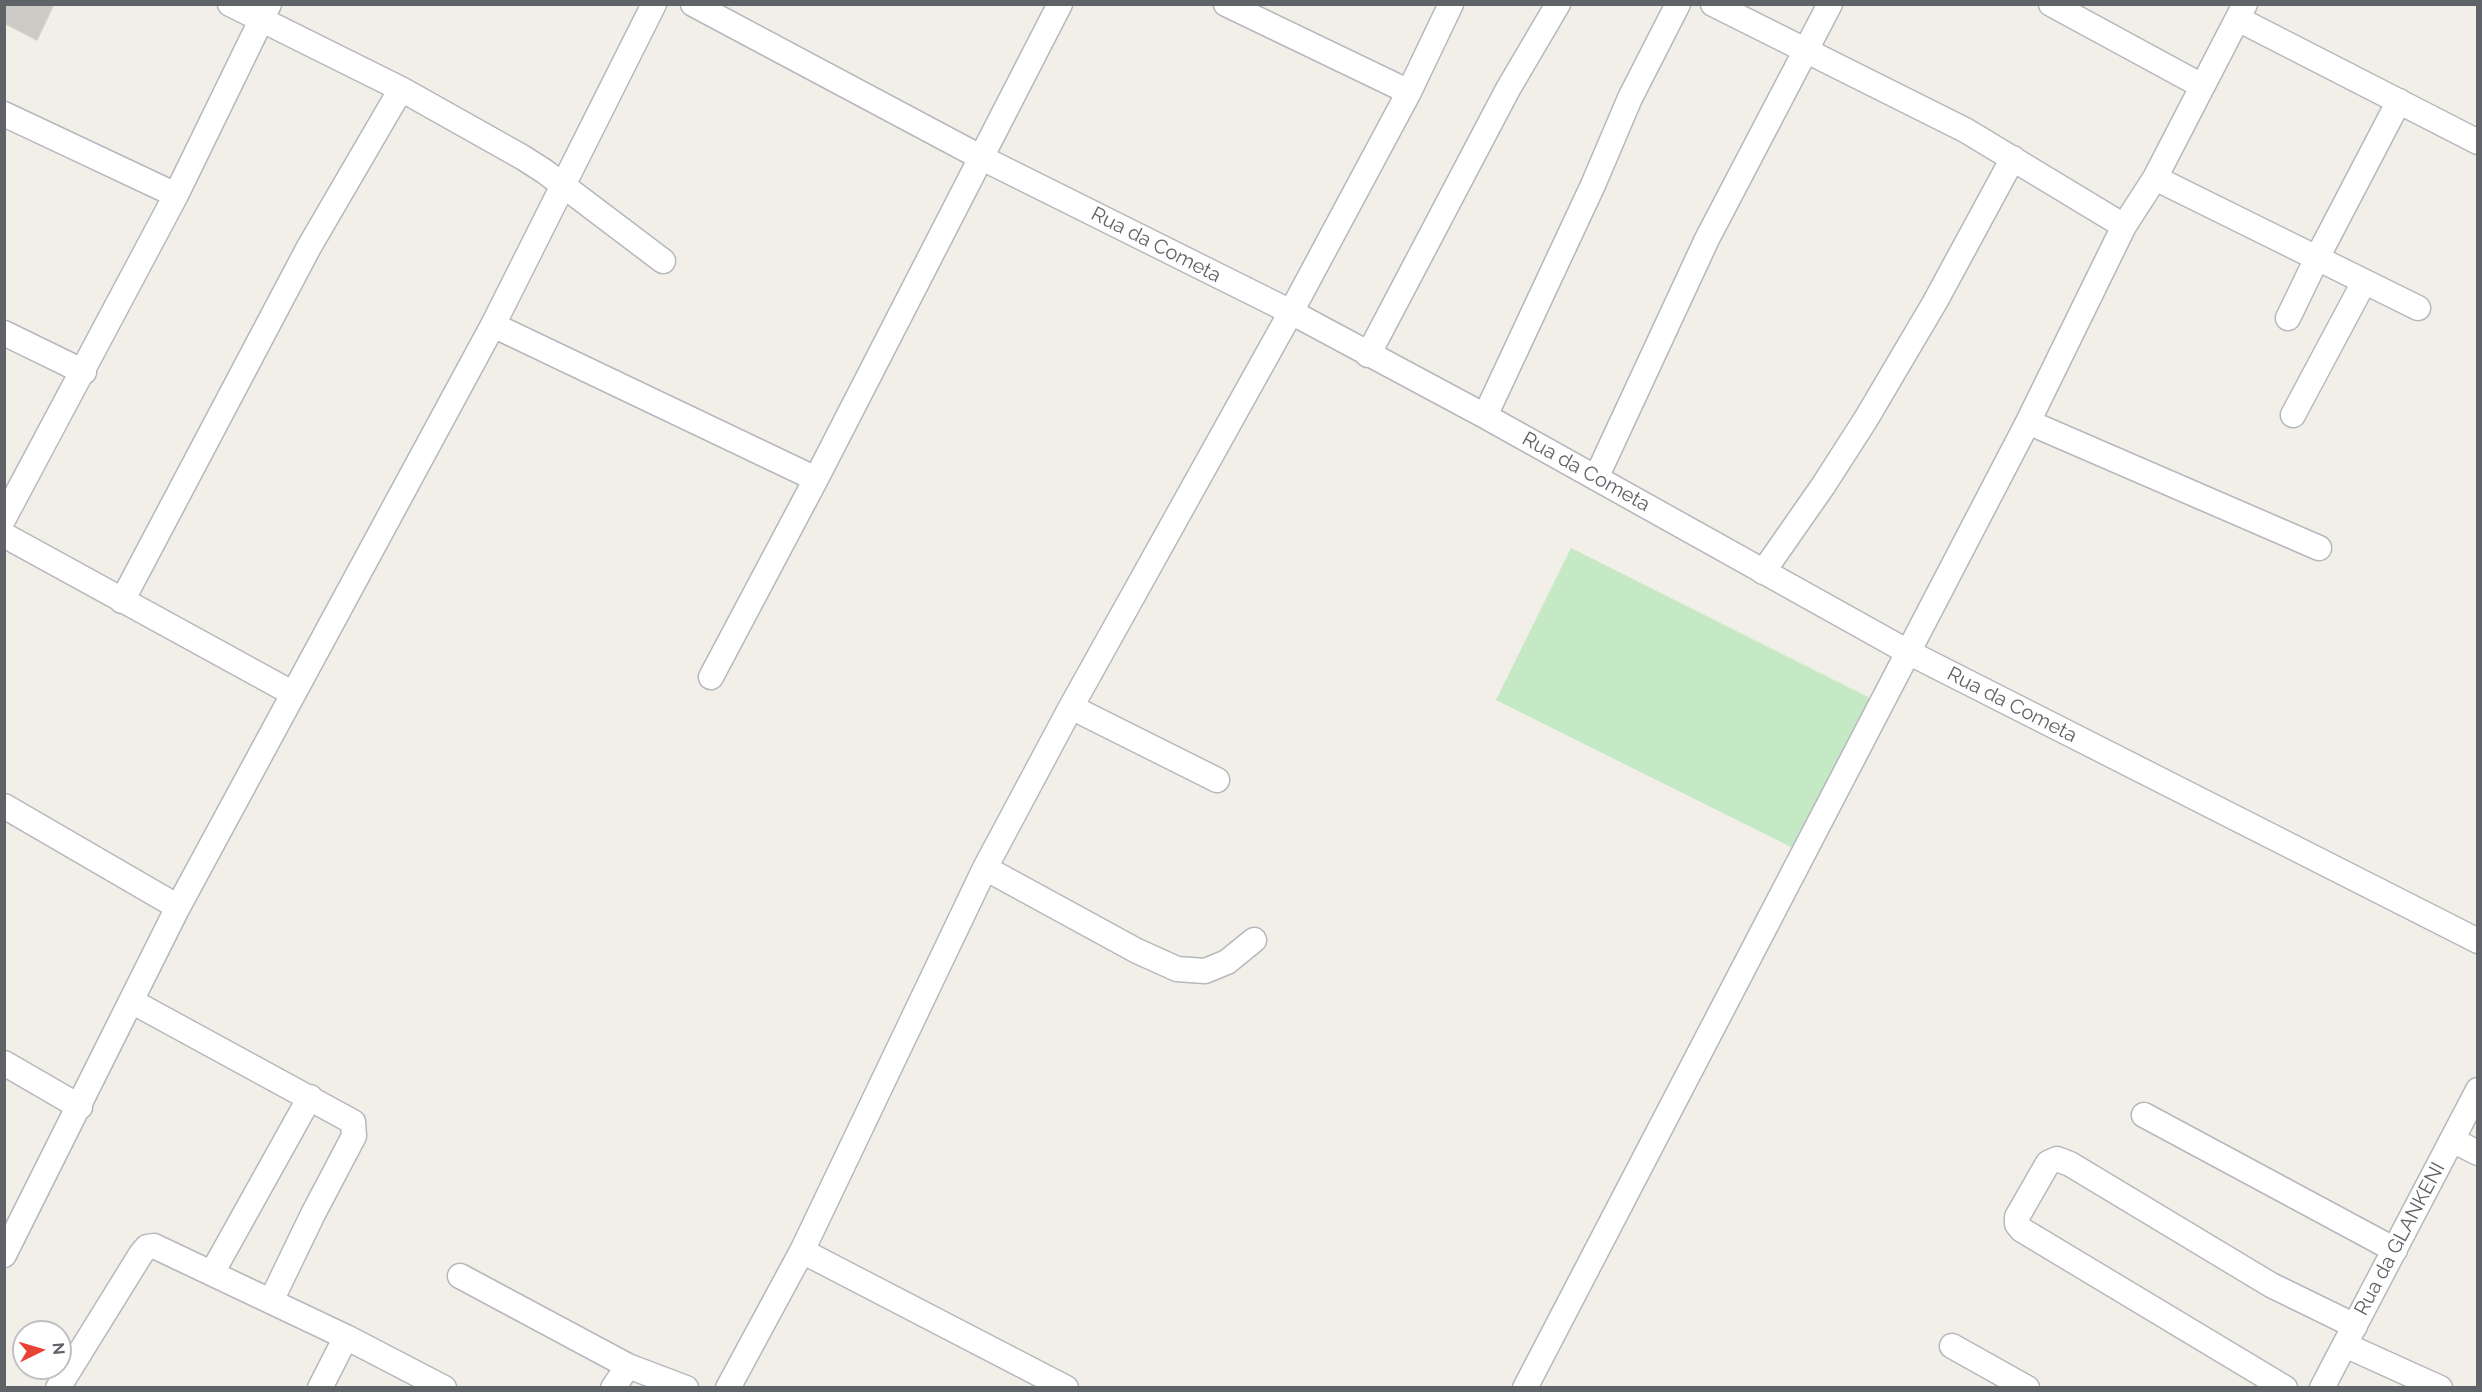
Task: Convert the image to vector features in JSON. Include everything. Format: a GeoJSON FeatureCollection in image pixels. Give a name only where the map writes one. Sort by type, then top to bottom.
{"type":"FeatureCollection","features":[{"type":"Feature","properties":{"kind":"street"},"geometry":{"type":"LineString","coordinates":[[230,4],[265,13],[522,158],[663,261]]}},
{"type":"Feature","properties":{"kind":"street"},"geometry":{"type":"LineString","coordinates":[[6,1247],[80,1107],[178,908],[292,693],[493,325],[654,4]]}},
{"type":"Feature","properties":{"kind":"street","name":"Rua da Cometa"},"geometry":{"type":"LineString","coordinates":[[693,4],[982,158],[1291,312],[1596,477],[1908,652],[2478,941]]}},
{"type":"Feature","properties":{"kind":"street"},"geometry":{"type":"LineString","coordinates":[[711,677],[816,479],[1060,4]]}},
{"type":"Feature","properties":{"kind":"street"},"geometry":{"type":"LineString","coordinates":[[1226,4],[1409,92]]}},
{"type":"Feature","properties":{"kind":"street"},"geometry":{"type":"LineString","coordinates":[[728,1388],[802,1251],[985,868],[1071,707],[1291,312],[1409,92],[1451,4]]}},
{"type":"Feature","properties":{"kind":"street"},"geometry":{"type":"LineString","coordinates":[[1368,355],[1508,89],[1558,4]]}},
{"type":"Feature","properties":{"kind":"street"},"geometry":{"type":"LineString","coordinates":[[1485,416],[1593,185],[1630,98],[1677,4]]}},
{"type":"Feature","properties":{"kind":"street"},"geometry":{"type":"LineString","coordinates":[[1713,4],[1965,130],[2124,226]]}},
{"type":"Feature","properties":{"kind":"street"},"geometry":{"type":"LineString","coordinates":[[1596,477],[1707,239],[1830,4]]}},
{"type":"Feature","properties":{"kind":"street"},"geometry":{"type":"LineString","coordinates":[[2051,4],[2202,86]]}},
{"type":"Feature","properties":{"kind":"street"},"geometry":{"type":"LineString","coordinates":[[1525,1388],[2028,422],[2124,226],[2155,178],[2241,12],[2399,101],[2478,142]]}},
{"type":"Feature","properties":{"kind":"street"},"geometry":{"type":"LineString","coordinates":[[4,518],[84,372],[176,195],[265,13]]}},
{"type":"Feature","properties":{"kind":"street"},"geometry":{"type":"LineString","coordinates":[[122,601],[303,257],[401,89]]}},
{"type":"Feature","properties":{"kind":"street"},"geometry":{"type":"LineString","coordinates":[[2288,318],[2399,101]]}},
{"type":"Feature","properties":{"kind":"street"},"geometry":{"type":"LineString","coordinates":[[4,114],[176,195]]}},
{"type":"Feature","properties":{"kind":"street"},"geometry":{"type":"LineString","coordinates":[[1763,572],[1823,486],[1866,418],[1935,302],[2013,158]]}},
{"type":"Feature","properties":{"kind":"street"},"geometry":{"type":"LineString","coordinates":[[2155,178],[2418,308]]}},
{"type":"Feature","properties":{"kind":"street"},"geometry":{"type":"LineString","coordinates":[[2293,415],[2364,282]]}},
{"type":"Feature","properties":{"kind":"street"},"geometry":{"type":"LineString","coordinates":[[493,325],[816,479]]}},
{"type":"Feature","properties":{"kind":"street"},"geometry":{"type":"LineString","coordinates":[[4,333],[84,372]]}},
{"type":"Feature","properties":{"kind":"street"},"geometry":{"type":"LineString","coordinates":[[2028,422],[2319,548]]}},
{"type":"Feature","properties":{"kind":"street"},"geometry":{"type":"LineString","coordinates":[[4,535],[292,693]]}},
{"type":"Feature","properties":{"kind":"street"},"geometry":{"type":"LineString","coordinates":[[1071,707],[1217,780]]}},
{"type":"Feature","properties":{"kind":"street"},"geometry":{"type":"LineString","coordinates":[[4,806],[178,908]]}},
{"type":"Feature","properties":{"kind":"street"},"geometry":{"type":"LineString","coordinates":[[985,868],[1137,951],[1178,969],[1204,971],[1227,962],[1254,940]]}},
{"type":"Feature","properties":{"kind":"street"},"geometry":{"type":"LineString","coordinates":[[133,1002],[353,1122],[354,1136],[271,1301]]}},
{"type":"Feature","properties":{"kind":"street"},"geometry":{"type":"LineString","coordinates":[[4,1063],[80,1107]]}},
{"type":"Feature","properties":{"kind":"street","name":"Rua da GLANKENI"},"geometry":{"type":"LineString","coordinates":[[2322,1388],[2478,1090]]}},
{"type":"Feature","properties":{"kind":"street"},"geometry":{"type":"LineString","coordinates":[[212,1273],[310,1097]]}},
{"type":"Feature","properties":{"kind":"street"},"geometry":{"type":"LineString","coordinates":[[2144,1115],[2395,1250]]}},
{"type":"Feature","properties":{"kind":"street"},"geometry":{"type":"LineString","coordinates":[[2452,1140],[2478,1153]]}},
{"type":"Feature","properties":{"kind":"street"},"geometry":{"type":"LineString","coordinates":[[2285,1388],[2022,1230],[2017,1224],[2017,1217],[2048,1163],[2056,1159],[2070,1164],[2271,1285],[2350,1336],[2440,1388]]}},
{"type":"Feature","properties":{"kind":"street"},"geometry":{"type":"LineString","coordinates":[[58,1388],[141,1254],[147,1247],[154,1246],[346,1337],[444,1388]]}},
{"type":"Feature","properties":{"kind":"street"},"geometry":{"type":"LineString","coordinates":[[802,1251],[1066,1388]]}},
{"type":"Feature","properties":{"kind":"street"},"geometry":{"type":"LineString","coordinates":[[460,1276],[628,1366],[686,1388]]}},
{"type":"Feature","properties":{"kind":"street"},"geometry":{"type":"LineString","coordinates":[[320,1388],[346,1337]]}},
{"type":"Feature","properties":{"kind":"street"},"geometry":{"type":"LineString","coordinates":[[1952,1346],[2027,1388]]}},
{"type":"Feature","properties":{"kind":"street"},"geometry":{"type":"LineString","coordinates":[[613,1388],[628,1366]]}},
{"type":"Feature","properties":{"kind":"green space"},"geometry":{"type":"Polygon","coordinates":[[[1571,548],[1870,698],[1795,849],[1496,700],[1571,548]]]}},
{"type":"Feature","properties":{"kind":"building"},"geometry":{"type":"Polygon","coordinates":[[[4,4],[54,4],[37,40],[4,23],[4,4]]]}}]}
